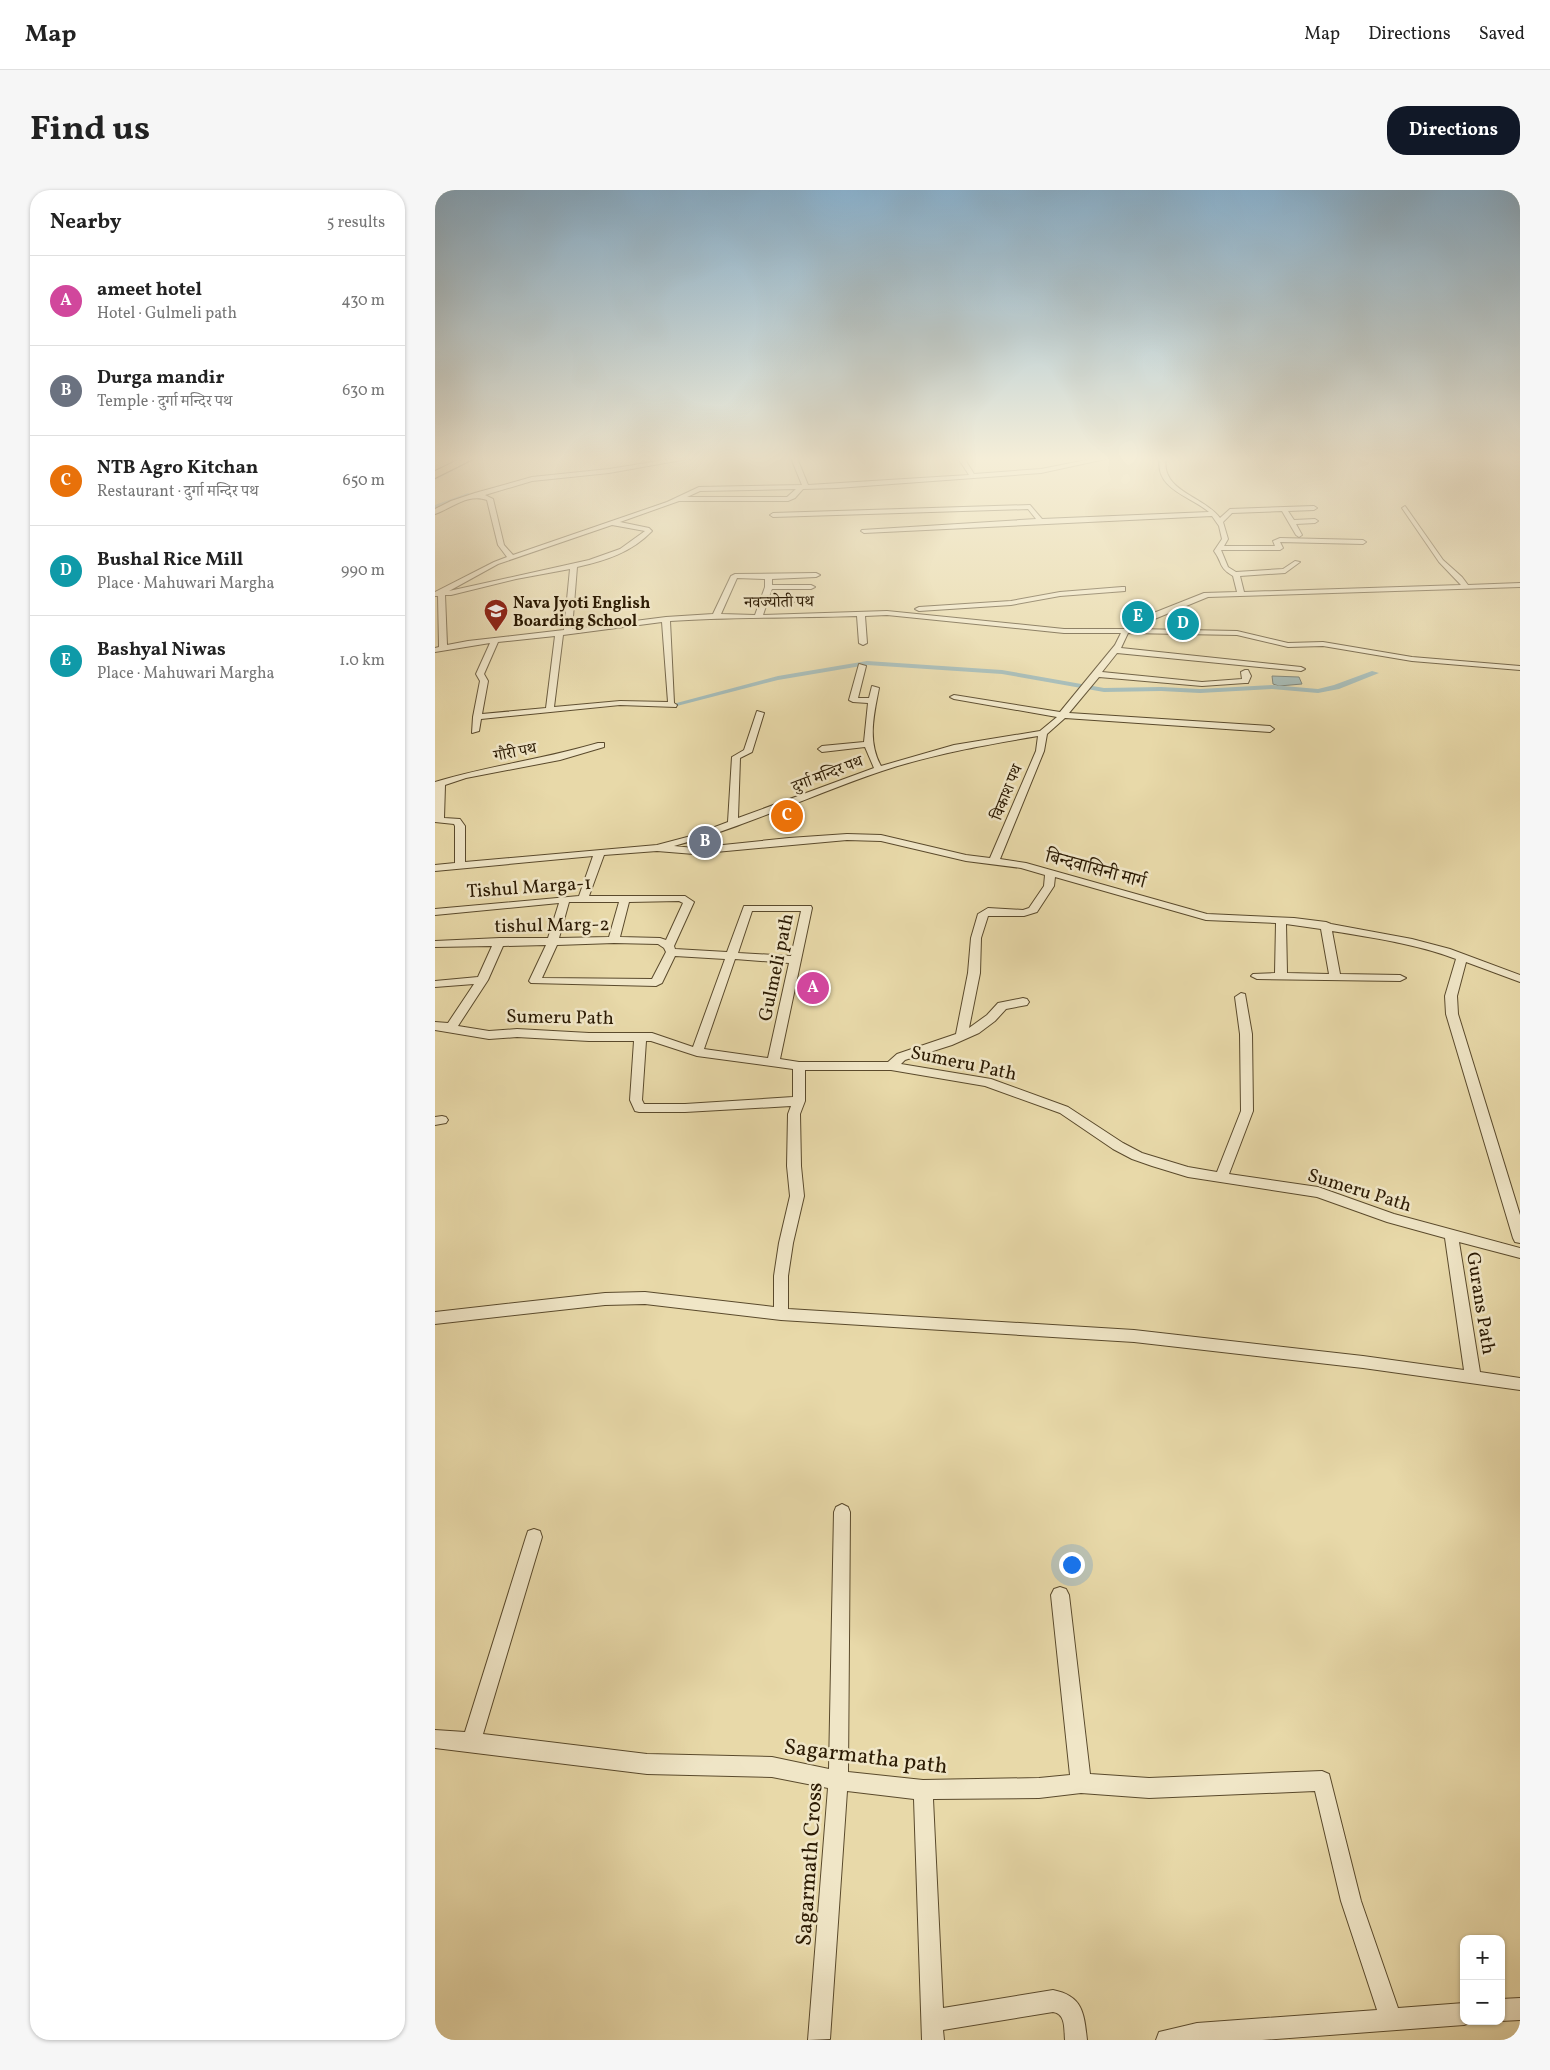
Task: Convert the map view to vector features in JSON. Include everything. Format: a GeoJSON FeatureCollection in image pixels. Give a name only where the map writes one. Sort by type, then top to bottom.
{"type":"FeatureCollection","features":[{"type":"Feature","properties":{"kind":"street"},"geometry":{"type":"LineString","coordinates":[[501,544],[511,557]]}},
{"type":"Feature","properties":{"kind":"street"},"geometry":{"type":"LineString","coordinates":[[438,593],[496,563],[549,544]]}},
{"type":"Feature","properties":{"kind":"street"},"geometry":{"type":"LineString","coordinates":[[438,593],[575,567],[620,552],[631,544]]}},
{"type":"Feature","properties":{"kind":"street"},"geometry":{"type":"LineString","coordinates":[[1221,544],[1217,551],[1222,557],[1225,568],[1235,574],[1285,571],[1297,562]]}},
{"type":"Feature","properties":{"kind":"street"},"geometry":{"type":"LineString","coordinates":[[1219,548],[1280,548],[1278,544]]}},
{"type":"Feature","properties":{"kind":"street"},"geometry":{"type":"LineString","coordinates":[[1430,544],[1441,561],[1460,578],[1465,586]]}},
{"type":"Feature","properties":{"kind":"street"},"geometry":{"type":"LineString","coordinates":[[568,632],[575,567]]}},
{"type":"Feature","properties":{"kind":"street"},"geometry":{"type":"LineString","coordinates":[[1235,574],[1241,595]]}},
{"type":"Feature","properties":{"kind":"street"},"geometry":{"type":"LineString","coordinates":[[716,616],[735,576],[816,575]]}},
{"type":"Feature","properties":{"kind":"street"},"geometry":{"type":"LineString","coordinates":[[758,617],[769,587],[768,577]]}},
{"type":"Feature","properties":{"kind":"street"},"geometry":{"type":"LineString","coordinates":[[1043,732],[1062,714],[1097,674],[1115,650],[1125,632],[1149,618],[1199,597],[1207,595],[1520,585]]}},
{"type":"Feature","properties":{"kind":"street"},"geometry":{"type":"LineString","coordinates":[[769,587],[811,587]]}},
{"type":"Feature","properties":{"kind":"street"},"geometry":{"type":"LineString","coordinates":[[897,613],[912,609],[1011,603],[1060,594],[1122,588]]}},
{"type":"Feature","properties":{"kind":"street"},"geometry":{"type":"LineString","coordinates":[[438,593],[439,649]]}},
{"type":"Feature","properties":{"kind":"street"},"geometry":{"type":"LineString","coordinates":[[765,601],[809,599]]}},
{"type":"Feature","properties":{"kind":"street"},"geometry":{"type":"LineString","coordinates":[[861,613],[863,643]]}},
{"type":"Feature","properties":{"kind":"street","name":"नवज्योती पथ"},"geometry":{"type":"LineString","coordinates":[[439,649],[495,640],[666,619],[716,616],[758,617],[897,613],[1060,630],[1237,633],[1288,645],[1323,644],[1422,660],[1520,668]]}},
{"type":"Feature","properties":{"kind":"street"},"geometry":{"type":"LineString","coordinates":[[477,717],[619,704],[672,703],[666,619]]}},
{"type":"Feature","properties":{"kind":"street"},"geometry":{"type":"LineString","coordinates":[[550,709],[559,633]]}},
{"type":"Feature","properties":{"kind":"street"},"geometry":{"type":"LineString","coordinates":[[475,731],[484,681],[481,674],[495,640]]}},
{"type":"Feature","properties":{"kind":"street"},"geometry":{"type":"LineString","coordinates":[[1115,650],[1301,669]]}},
{"type":"Feature","properties":{"kind":"street"},"geometry":{"type":"LineString","coordinates":[[861,666],[853,700],[873,701]]}},
{"type":"Feature","properties":{"kind":"street"},"geometry":{"type":"LineString","coordinates":[[1097,674],[1202,684],[1245,681],[1247,676],[1245,672]]}},
{"type":"Feature","properties":{"kind":"street"},"geometry":{"type":"LineString","coordinates":[[875,688],[867,731],[868,744],[874,763],[879,770]]}},
{"type":"Feature","properties":{"kind":"street"},"geometry":{"type":"LineString","coordinates":[[954,697],[1062,714],[1270,728]]}},
{"type":"Feature","properties":{"kind":"street"},"geometry":{"type":"LineString","coordinates":[[733,824],[736,757],[748,752],[760,713]]}},
{"type":"Feature","properties":{"kind":"street","name":"दुर्गा मन्दिर पथ"},"geometry":{"type":"LineString","coordinates":[[435,868],[657,848],[694,838],[879,770],[954,748],[1043,732]]}},
{"type":"Feature","properties":{"kind":"street","name":"विकाश पथ"},"geometry":{"type":"LineString","coordinates":[[994,861],[1040,751],[1043,732]]}},
{"type":"Feature","properties":{"kind":"street"},"geometry":{"type":"LineString","coordinates":[[822,749],[868,744]]}},
{"type":"Feature","properties":{"kind":"street","name":"गौरी पथ"},"geometry":{"type":"LineString","coordinates":[[438,785],[464,776],[560,757],[601,745]]}},
{"type":"Feature","properties":{"kind":"street"},"geometry":{"type":"LineString","coordinates":[[438,785],[439,821],[457,821],[460,826],[460,865]]}},
{"type":"Feature","properties":{"kind":"street","name":"बिन्दवासिनी मार्ग"},"geometry":{"type":"LineString","coordinates":[[657,848],[694,851],[789,841],[865,837],[896,841],[966,858],[1022,865],[1206,916],[1325,925],[1412,942],[1462,957],[1520,979]]}},
{"type":"Feature","properties":{"kind":"street"},"geometry":{"type":"LineString","coordinates":[[583,900],[599,854]]}},
{"type":"Feature","properties":{"kind":"street"},"geometry":{"type":"LineString","coordinates":[[962,1035],[974,973],[976,938],[983,914],[988,911],[1024,913],[1033,910],[1049,886],[1050,874]]}},
{"type":"Feature","properties":{"kind":"street"},"geometry":{"type":"LineString","coordinates":[[614,940],[625,898]]}},
{"type":"Feature","properties":{"kind":"street","name":"Tishul Marga-1"},"geometry":{"type":"LineString","coordinates":[[435,912],[565,899],[681,898],[689,902],[670,949]]}},
{"type":"Feature","properties":{"kind":"street"},"geometry":{"type":"LineString","coordinates":[[565,899],[553,941],[535,981],[657,983],[670,949]]}},
{"type":"Feature","properties":{"kind":"street","name":"Gulmeli path"},"geometry":{"type":"LineString","coordinates":[[697,1052],[733,955],[748,908],[807,908],[773,1062]]}},
{"type":"Feature","properties":{"kind":"street"},"geometry":{"type":"LineString","coordinates":[[1281,921],[1281,975]]}},
{"type":"Feature","properties":{"kind":"street"},"geometry":{"type":"LineString","coordinates":[[1325,925],[1335,976]]}},
{"type":"Feature","properties":{"kind":"street","name":"tishul Marg-2"},"geometry":{"type":"LineString","coordinates":[[435,944],[500,941],[614,940],[660,942],[670,949],[796,960]]}},
{"type":"Feature","properties":{"kind":"street"},"geometry":{"type":"LineString","coordinates":[[451,1027],[482,980],[500,941]]}},
{"type":"Feature","properties":{"kind":"street"},"geometry":{"type":"LineString","coordinates":[[1462,957],[1451,996],[1452,1014],[1520,1238]]}},
{"type":"Feature","properties":{"kind":"street"},"geometry":{"type":"LineString","coordinates":[[1257,976],[1401,978]]}},
{"type":"Feature","properties":{"kind":"street"},"geometry":{"type":"LineString","coordinates":[[435,984],[482,980]]}},
{"type":"Feature","properties":{"kind":"street"},"geometry":{"type":"LineString","coordinates":[[1223,1176],[1247,1111],[1246,1034],[1241,997]]}},
{"type":"Feature","properties":{"kind":"street"},"geometry":{"type":"LineString","coordinates":[[891,1066],[901,1057],[948,1042],[975,1030],[991,1018],[1002,1006],[1023,1002]]}},
{"type":"Feature","properties":{"kind":"street","name":"Sumeru Path"},"geometry":{"type":"LineString","coordinates":[[435,1026],[451,1027],[458,1031],[489,1035],[517,1033],[589,1037],[640,1036],[661,1039],[697,1052],[799,1066],[891,1066],[987,1082],[1012,1089],[1064,1110],[1118,1146],[1137,1156],[1188,1172],[1318,1192],[1392,1218],[1520,1253]]}},
{"type":"Feature","properties":{"kind":"street"},"geometry":{"type":"LineString","coordinates":[[640,1036],[636,1100],[639,1108],[685,1108],[799,1101]]}},
{"type":"Feature","properties":{"kind":"street"},"geometry":{"type":"LineString","coordinates":[[781,1314],[781,1276],[786,1243],[797,1196],[794,1166],[794,1114],[799,1101],[799,1066]]}},
{"type":"Feature","properties":{"kind":"street","name":"Gurans Path"},"geometry":{"type":"LineString","coordinates":[[1451,1235],[1473,1377]]}},
{"type":"Feature","properties":{"kind":"street"},"geometry":{"type":"LineString","coordinates":[[435,1318],[627,1298],[645,1298],[781,1314],[1134,1336],[1363,1362],[1520,1384]]}},
{"type":"Feature","properties":{"kind":"street","name":"Sagarmath Cross"},"geometry":{"type":"LineString","coordinates":[[819,2039],[838,1780],[842,1512]]}},
{"type":"Feature","properties":{"kind":"street"},"geometry":{"type":"LineString","coordinates":[[471,1742],[533,1537]]}},
{"type":"Feature","properties":{"kind":"street"},"geometry":{"type":"LineString","coordinates":[[1059,1595],[1081,1783]]}},
{"type":"Feature","properties":{"kind":"street","name":"Sagarmatha path"},"geometry":{"type":"LineString","coordinates":[[435,1739],[647,1764],[772,1767],[838,1780],[923,1790],[1039,1788],[1081,1783],[1149,1788],[1321,1781],[1351,1901],[1391,2020]]}},
{"type":"Feature","properties":{"kind":"street"},"geometry":{"type":"LineString","coordinates":[[923,1790],[932,2031],[1053,2001],[1063,2002],[1068,2005],[1073,2016],[1076,2040]]}},
{"type":"Feature","properties":{"kind":"street"},"geometry":{"type":"LineString","coordinates":[[1505,2010],[1520,2009]]}},
{"type":"Feature","properties":{"kind":"street"},"geometry":{"type":"LineString","coordinates":[[1167,2040],[1197,2034],[1460,2014]]}},
{"type":"Feature","properties":{"kind":"water"},"geometry":{"type":"Polygon","coordinates":[[[1272,676],[1299,677],[1302,684],[1279,686],[1273,684],[1272,676]]]}},
{"type":"Feature","properties":{"kind":"building"},"geometry":{"type":"Polygon","coordinates":[[[804,983],[824,984],[821,994],[802,993],[804,983]]]}},
{"type":"Feature","properties":{"kind":"waterway"},"geometry":{"type":"LineString","coordinates":[[673,705],[778,678],[867,663],[1002,672],[1104,690],[1161,689],[1200,691],[1272,687],[1318,691],[1336,687],[1375,673]]}},
{"type":"Feature","properties":{"kind":"place","name":"Bashyal Niwas"},"geometry":{"type":"Point","coordinates":[1138,617]}},
{"type":"Feature","properties":{"kind":"place","name":"Bushal Rice Mill"},"geometry":{"type":"Point","coordinates":[1183,624]}},
{"type":"Feature","properties":{"kind":"place","name":"Nava Jyoti English Boarding School"},"geometry":{"type":"Point","coordinates":[496,632]}},
{"type":"Feature","properties":{"kind":"place","name":"NTB Agro Kitchan"},"geometry":{"type":"Point","coordinates":[787,816]}},
{"type":"Feature","properties":{"kind":"place","name":"Durga mandir"},"geometry":{"type":"Point","coordinates":[705,842]}},
{"type":"Feature","properties":{"kind":"place","name":"ameet hotel"},"geometry":{"type":"Point","coordinates":[813,988]}}]}
